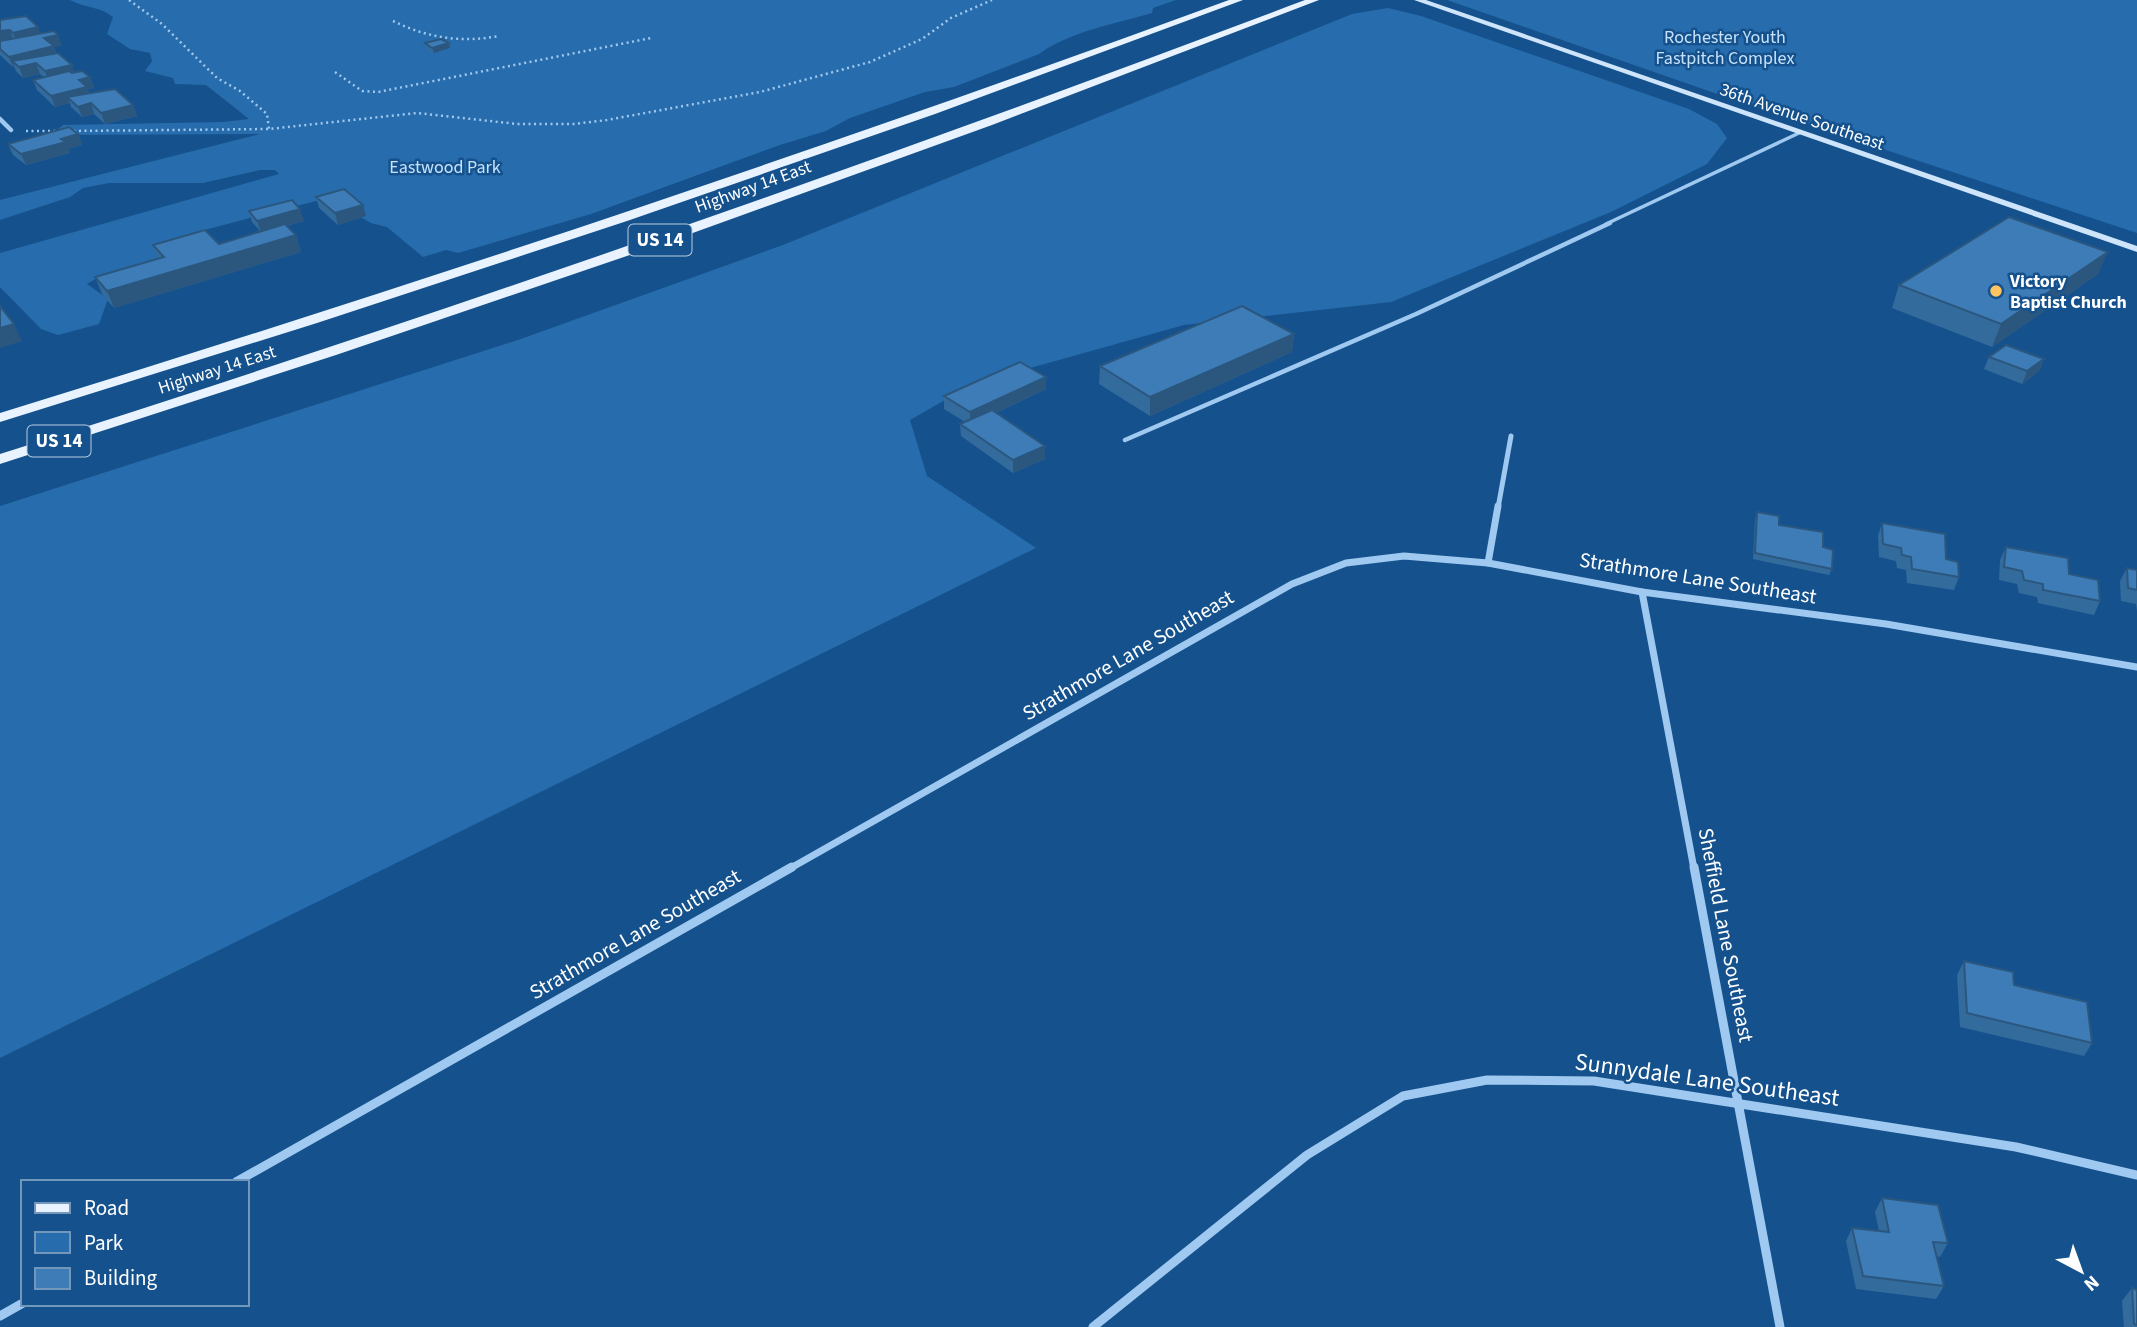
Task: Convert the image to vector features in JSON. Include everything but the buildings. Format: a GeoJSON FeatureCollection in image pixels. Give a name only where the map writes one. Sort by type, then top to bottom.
{"type":"FeatureCollection","features":[{"type":"Feature","properties":{"kind":"main road","name":"Highway 14 East"},"geometry":{"type":"LineString","coordinates":[[0,418],[387,296],[721,185],[1001,88],[1238,0]]}},
{"type":"Feature","properties":{"kind":"main road","name":"Highway 14 East"},"geometry":{"type":"LineString","coordinates":[[0,459],[318,357],[645,245],[1103,81],[1314,0]]}},
{"type":"Feature","properties":{"kind":"street","name":"36th Avenue Southeast"},"geometry":{"type":"LineString","coordinates":[[1418,0],[2137,249]]}},
{"type":"Feature","properties":{"kind":"street"},"geometry":{"type":"LineString","coordinates":[[0,120],[11,130],[0,133]]}},
{"type":"Feature","properties":{"kind":"street"},"geometry":{"type":"LineString","coordinates":[[1488,563],[1511,436]]}},
{"type":"Feature","properties":{"kind":"street","name":"Strathmore Lane Southeast"},"geometry":{"type":"LineString","coordinates":[[240,1180],[1292,584],[1346,563],[1405,556],[1488,563],[1642,592],[1886,624],[2137,667]]}},
{"type":"Feature","properties":{"kind":"street","name":"Sheffield Lane Southeast"},"geometry":{"type":"LineString","coordinates":[[1642,592],[1741,1104],[1780,1327]]}},
{"type":"Feature","properties":{"kind":"street","name":"Sunnydale Lane Southeast"},"geometry":{"type":"LineString","coordinates":[[1093,1327],[1307,1155],[1403,1096],[1487,1080],[1594,1081],[2015,1147],[2137,1175]]}},
{"type":"Feature","properties":{"kind":"street"},"geometry":{"type":"LineString","coordinates":[[0,1316],[21,1304]]}},
{"type":"Feature","properties":{"kind":"lane"},"geometry":{"type":"LineString","coordinates":[[1125,440],[1416,314],[1799,133]]}},
{"type":"Feature","properties":{"kind":"path"},"geometry":{"type":"LineString","coordinates":[[129,0],[162,24],[218,78],[240,91],[267,114],[269,129]]}},
{"type":"Feature","properties":{"kind":"path"},"geometry":{"type":"LineString","coordinates":[[47,131],[269,129],[417,113],[517,124],[574,124],[722,100],[870,62],[911,45],[951,18],[992,0]]}},
{"type":"Feature","properties":{"kind":"path"},"geometry":{"type":"LineString","coordinates":[[393,21],[421,34],[449,40],[473,41],[499,36]]}},
{"type":"Feature","properties":{"kind":"path"},"geometry":{"type":"LineString","coordinates":[[335,72],[362,91],[378,92],[651,38]]}},
{"type":"Feature","properties":{"kind":"green space","name":"Eastwood Park"},"geometry":{"type":"Polygon","coordinates":[[[70,0],[1176,0],[1153,8],[1152,13],[1065,39],[1039,54],[954,87],[925,92],[850,118],[826,131],[780,145],[591,214],[458,253],[446,250],[423,257],[387,227],[371,223],[336,203],[316,201],[185,235],[174,241],[183,257],[97,278],[87,284],[108,299],[99,324],[58,335],[41,329],[0,287],[0,253],[279,174],[275,170],[260,170],[203,183],[109,183],[83,188],[70,197],[0,220],[0,200],[260,134],[51,135],[63,125],[223,122],[249,119],[206,85],[175,84],[173,78],[145,71],[152,61],[150,53],[130,49],[107,34],[113,17],[70,0]]]}},
{"type":"Feature","properties":{"kind":"green space","name":"Rochester Youth Fastpitch Complex"},"geometry":{"type":"Polygon","coordinates":[[[1447,0],[2137,0],[2137,233],[1723,96],[1447,0]]]}},
{"type":"Feature","properties":{"kind":"green space"},"geometry":{"type":"Polygon","coordinates":[[[1388,8],[1421,16],[1689,109],[1717,124],[1727,138],[1707,164],[1611,212],[1391,302],[1184,325],[973,384],[910,420],[927,476],[1036,548],[0,1058],[0,506],[518,340],[783,245],[1352,14],[1388,8]]]}},
{"type":"Feature","properties":{"kind":"place","name":"Victory Baptist Church"},"geometry":{"type":"Point","coordinates":[1996,291]}}]}
